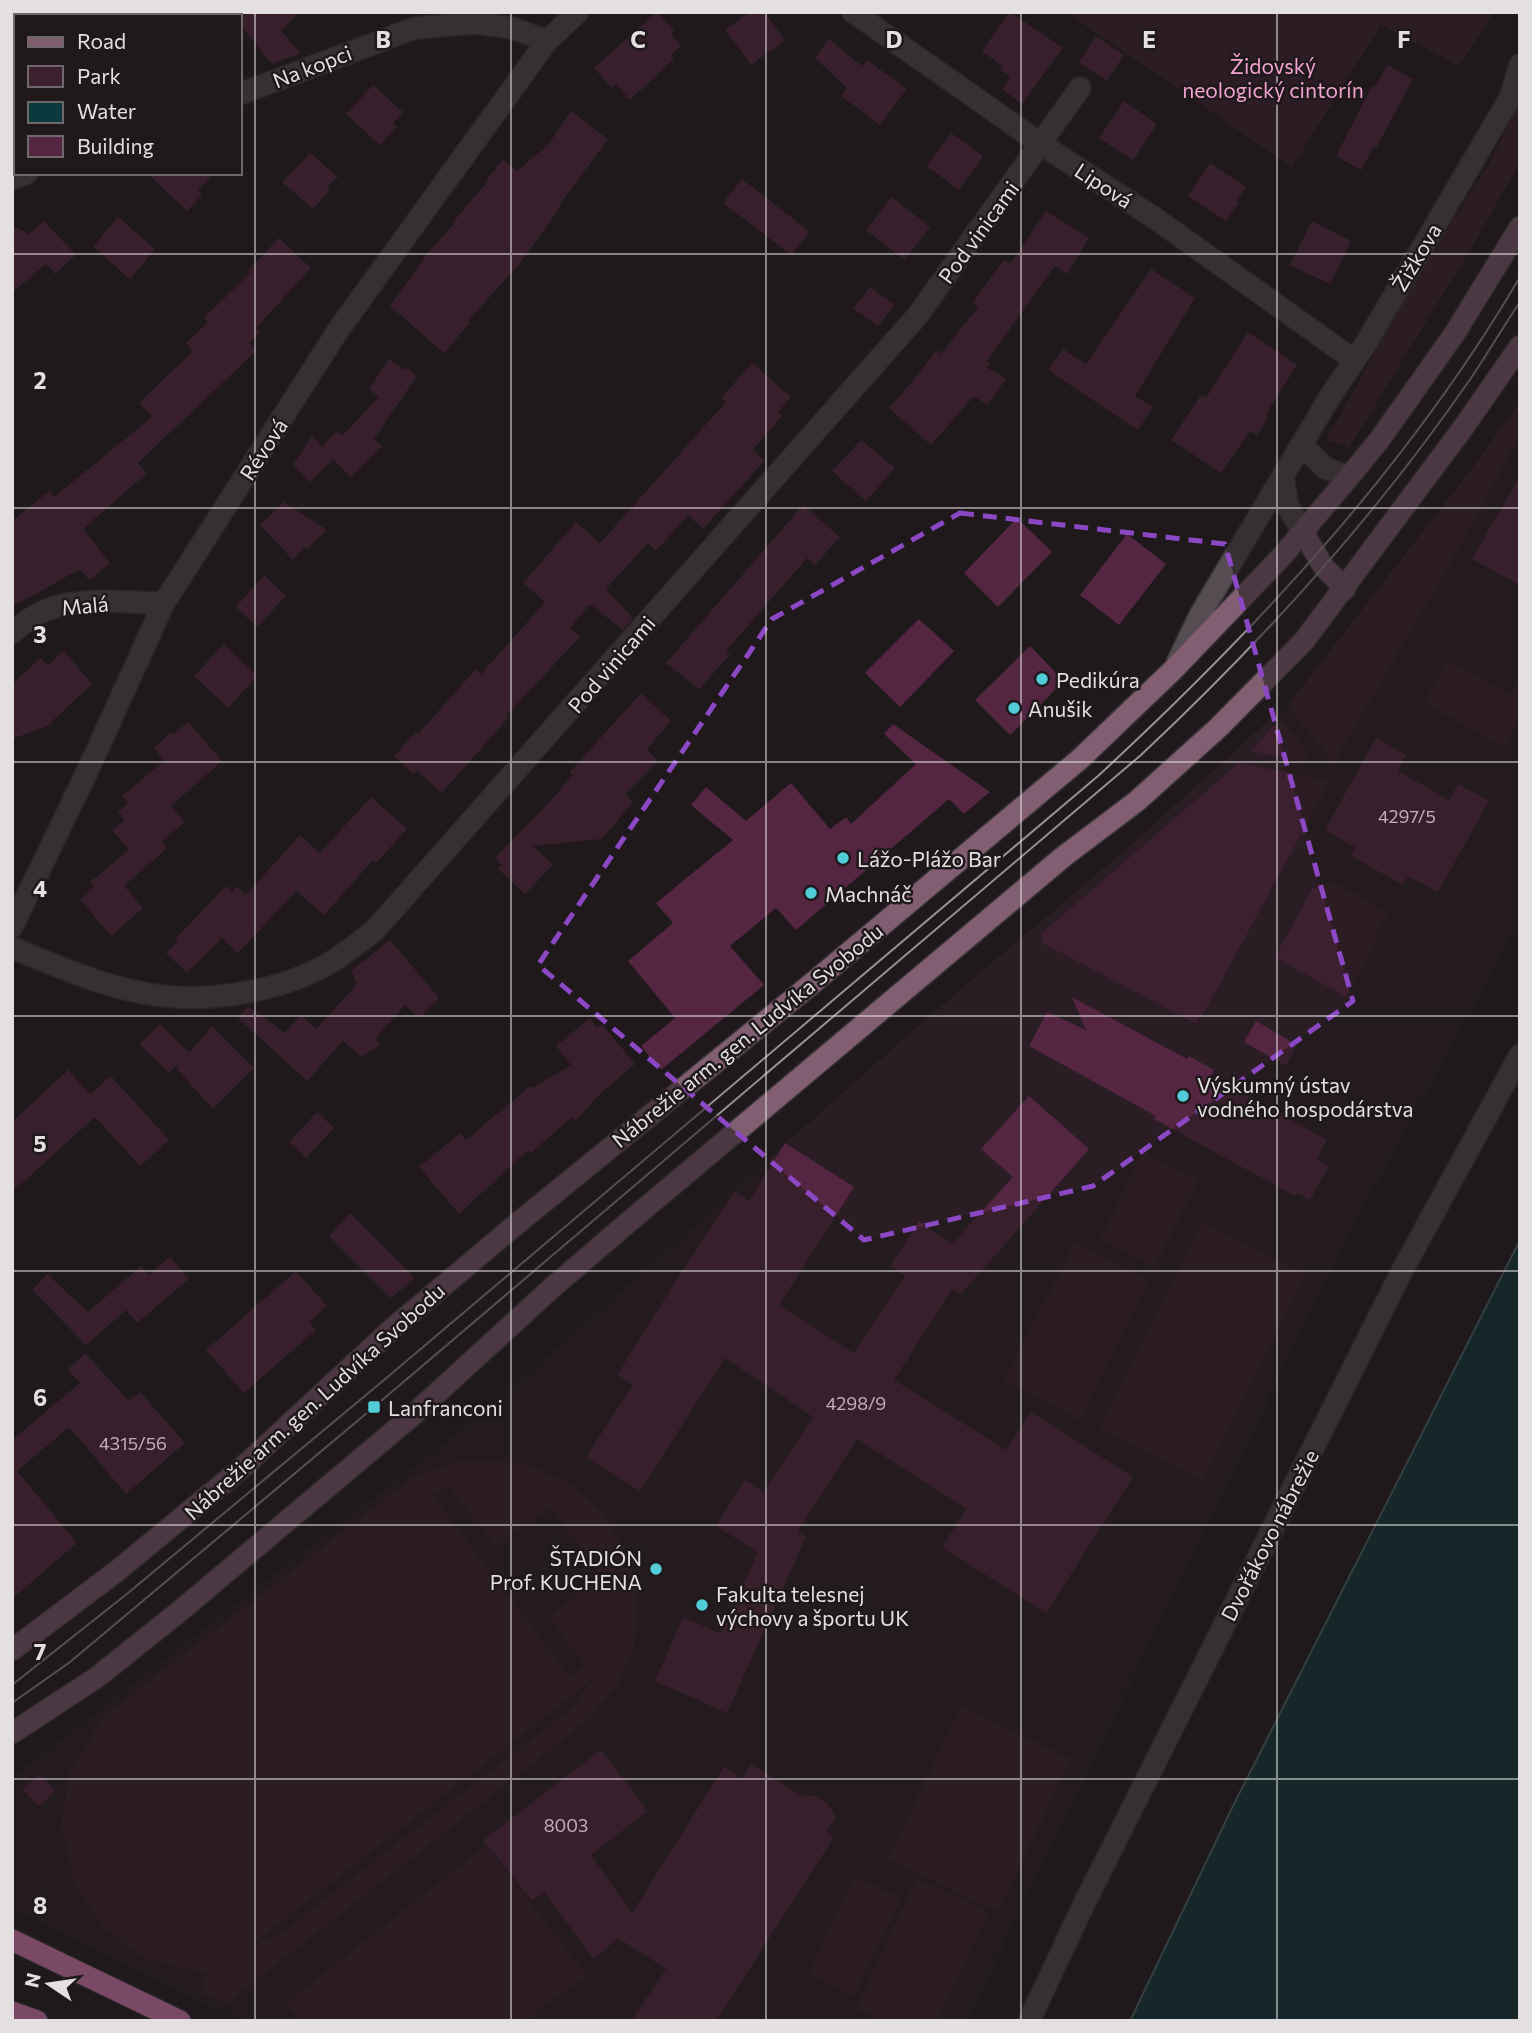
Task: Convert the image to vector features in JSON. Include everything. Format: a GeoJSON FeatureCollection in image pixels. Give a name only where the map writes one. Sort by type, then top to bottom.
{"type":"FeatureCollection","features":[{"type":"Feature","properties":{"kind":"highway"},"geometry":{"type":"LineString","coordinates":[[12,1940],[180,2021]]}},
{"type":"Feature","properties":{"kind":"highway"},"geometry":{"type":"LineString","coordinates":[[12,2012],[37,2021]]}},
{"type":"Feature","properties":{"kind":"main road","name":"Nábrežie arm. gen. Ludvíka Svobodu"},"geometry":{"type":"LineString","coordinates":[[12,1650],[117,1571],[216,1489],[392,1329],[1080,760],[1173,670],[1303,532],[1349,477],[1380,439],[1455,334],[1520,227]]}},
{"type":"Feature","properties":{"kind":"main road"},"geometry":{"type":"LineString","coordinates":[[12,1734],[96,1678],[180,1611],[413,1415],[554,1286],[631,1220],[1063,857],[1137,801],[1218,728],[1295,651],[1345,589],[1520,346]]}},
{"type":"Feature","properties":{"kind":"main road"},"geometry":{"type":"LineString","coordinates":[[1303,532],[1323,566],[1345,589]]}},
{"type":"Feature","properties":{"kind":"street","name":"Révová"},"geometry":{"type":"LineString","coordinates":[[12,927],[164,603],[339,329],[547,41],[578,12]]}},
{"type":"Feature","properties":{"kind":"street","name":"Lipová"},"geometry":{"type":"LineString","coordinates":[[853,12],[1041,144],[1156,219],[1354,360]]}},
{"type":"Feature","properties":{"kind":"street","name":"Na kopci"},"geometry":{"type":"LineString","coordinates":[[242,92],[415,28],[446,23],[476,23],[512,28],[547,41]]}},
{"type":"Feature","properties":{"kind":"street","name":"Žižkova"},"geometry":{"type":"LineString","coordinates":[[1173,670],[1200,615],[1365,345],[1510,98],[1520,65]]}},
{"type":"Feature","properties":{"kind":"street","name":"Pod vinicami"},"geometry":{"type":"LineString","coordinates":[[12,948],[126,989],[153,995],[198,998],[250,991],[316,970],[375,930],[918,315],[1080,88]]}},
{"type":"Feature","properties":{"kind":"street"},"geometry":{"type":"LineString","coordinates":[[1302,445],[1325,468],[1349,477]]}},
{"type":"Feature","properties":{"kind":"street"},"geometry":{"type":"LineString","coordinates":[[1283,477],[1289,507],[1303,532]]}},
{"type":"Feature","properties":{"kind":"street","name":"Malá"},"geometry":{"type":"LineString","coordinates":[[12,633],[32,617],[60,605],[99,602],[164,603]]}},
{"type":"Feature","properties":{"kind":"street","name":"Dvořákovo nábrežie"},"geometry":{"type":"LineString","coordinates":[[1030,2021],[1083,1906],[1397,1281],[1520,1055]]}},
{"type":"Feature","properties":{"kind":"highlighted area"},"geometry":{"type":"Polygon","coordinates":[[[960,513],[1225,544],[1353,1001],[1093,1186],[864,1240],[538,965],[772,619],[960,513]]]}},
{"type":"Feature","properties":{"kind":"shaded area","name":"Fakulta telesnej výchovy a športu UK"},"geometry":{"type":"Polygon","coordinates":[[[1520,401],[1520,922],[1348,1236],[967,2021],[242,2021],[12,1910],[12,1777],[484,1412],[929,1016],[1117,857],[1294,697],[1483,454],[1520,401]]]}},
{"type":"Feature","properties":{"kind":"green space","name":"Židovský neologický cintorín"},"geometry":{"type":"Polygon","coordinates":[[[1066,12],[1494,12],[1459,66],[1381,25],[1292,167],[1066,12]]]}},
{"type":"Feature","properties":{"kind":"green space"},"geometry":{"type":"Polygon","coordinates":[[[1520,101],[1520,162],[1476,240],[1349,448],[1326,440],[1428,258],[1489,164],[1520,101]]]}},
{"type":"Feature","properties":{"kind":"green space"},"geometry":{"type":"Polygon","coordinates":[[[1520,401],[1520,435],[1450,564],[1334,763],[1290,709],[1294,697],[1483,454],[1520,401]]]}},
{"type":"Feature","properties":{"kind":"green space"},"geometry":{"type":"Polygon","coordinates":[[[1448,660],[1511,695],[1520,679],[1520,718],[1504,747],[1424,703],[1448,660]]]}},
{"type":"Feature","properties":{"kind":"green space"},"geometry":{"type":"Polygon","coordinates":[[[1280,719],[1307,751],[1307,758],[1301,762],[1251,751],[1280,719]]]}},
{"type":"Feature","properties":{"kind":"green space"},"geometry":{"type":"Polygon","coordinates":[[[1239,763],[1330,781],[1206,1009],[1195,1023],[1042,943],[1042,933],[1239,763]]]}},
{"type":"Feature","properties":{"kind":"green space"},"geometry":{"type":"Polygon","coordinates":[[[1337,883],[1388,913],[1375,935],[1379,938],[1346,997],[1275,957],[1313,888],[1337,883]]]}},
{"type":"Feature","properties":{"kind":"green space"},"geometry":{"type":"Polygon","coordinates":[[[1143,1152],[1199,1180],[1155,1267],[1100,1239],[1143,1152]]]}},
{"type":"Feature","properties":{"kind":"green space"},"geometry":{"type":"Polygon","coordinates":[[[1203,1222],[1305,1274],[1203,1480],[1100,1428],[1203,1222]]]}},
{"type":"Feature","properties":{"kind":"green space"},"geometry":{"type":"Polygon","coordinates":[[[1075,1242],[1149,1280],[1080,1420],[1004,1380],[1075,1242]]]}},
{"type":"Feature","properties":{"kind":"green space"},"geometry":{"type":"Polygon","coordinates":[[[468,1460],[528,1464],[572,1485],[602,1512],[627,1552],[635,1579],[637,1603],[637,1628],[632,1654],[617,1686],[586,1722],[226,2004],[201,1993],[205,1974],[147,1959],[103,1928],[75,1886],[61,1825],[70,1772],[104,1716],[416,1475],[468,1460]],[[449,1486],[432,1494],[570,1677],[584,1665],[549,1617],[601,1575],[550,1507],[496,1546],[449,1486]],[[596,1677],[253,1944],[285,1930],[569,1710],[596,1677]]]}},
{"type":"Feature","properties":{"kind":"green space"},"geometry":{"type":"Polygon","coordinates":[[[961,1706],[1071,1759],[998,1912],[888,1859],[961,1706]]]}},
{"type":"Feature","properties":{"kind":"green space"},"geometry":{"type":"Polygon","coordinates":[[[486,1845],[587,1976],[524,2021],[305,2021],[284,2005],[486,1845]]]}},
{"type":"Feature","properties":{"kind":"green space"},"geometry":{"type":"Polygon","coordinates":[[[855,1876],[901,1898],[854,1996],[808,1973],[855,1876]]]}},
{"type":"Feature","properties":{"kind":"green space"},"geometry":{"type":"Polygon","coordinates":[[[917,1878],[989,1912],[937,2021],[883,2021],[856,2008],[917,1878]]]}},
{"type":"Feature","properties":{"kind":"water"},"geometry":{"type":"Polygon","coordinates":[[[1520,1240],[1520,2021],[1130,2021],[1232,1808],[1520,1240]]]}},
{"type":"Feature","properties":{"kind":"building"},"geometry":{"type":"Polygon","coordinates":[[[230,12],[300,12],[281,30],[300,53],[272,64],[242,26],[242,14],[230,12]]]}},
{"type":"Feature","properties":{"kind":"building"},"geometry":{"type":"Polygon","coordinates":[[[657,12],[674,30],[671,34],[681,46],[671,55],[674,59],[630,100],[616,84],[612,88],[594,68],[657,12]]]}},
{"type":"Feature","properties":{"kind":"building"},"geometry":{"type":"Polygon","coordinates":[[[750,12],[765,12],[785,40],[751,65],[725,30],[750,12]]]}},
{"type":"Feature","properties":{"kind":"building"},"geometry":{"type":"Polygon","coordinates":[[[1010,12],[1063,48],[1022,104],[1002,89],[1010,77],[1000,69],[1002,66],[982,51],[1010,12]]]}},
{"type":"Feature","properties":{"kind":"building"},"geometry":{"type":"Polygon","coordinates":[[[1096,36],[1124,55],[1107,81],[1079,62],[1096,36]]]}},
{"type":"Feature","properties":{"kind":"building"},"geometry":{"type":"Polygon","coordinates":[[[829,39],[862,66],[867,60],[907,89],[880,125],[841,96],[847,88],[815,58],[829,39]]]}},
{"type":"Feature","properties":{"kind":"building"},"geometry":{"type":"Polygon","coordinates":[[[1388,65],[1413,79],[1376,148],[1374,147],[1361,170],[1336,156],[1372,86],[1374,87],[1388,65]]]}},
{"type":"Feature","properties":{"kind":"building"},"geometry":{"type":"Polygon","coordinates":[[[373,85],[403,112],[393,123],[397,127],[380,145],[346,114],[373,85]]]}},
{"type":"Feature","properties":{"kind":"building"},"geometry":{"type":"Polygon","coordinates":[[[1124,101],[1157,124],[1133,160],[1099,138],[1124,101]]]}},
{"type":"Feature","properties":{"kind":"building"},"geometry":{"type":"Polygon","coordinates":[[[571,111],[608,139],[521,262],[468,321],[470,323],[444,353],[390,306],[428,253],[454,224],[503,159],[517,171],[548,145],[571,111]]]}},
{"type":"Feature","properties":{"kind":"building"},"geometry":{"type":"Polygon","coordinates":[[[951,133],[983,156],[959,190],[927,166],[951,133]]]}},
{"type":"Feature","properties":{"kind":"building"},"geometry":{"type":"Polygon","coordinates":[[[310,153],[338,177],[327,187],[330,190],[313,209],[282,182],[310,153]]]}},
{"type":"Feature","properties":{"kind":"building"},"geometry":{"type":"Polygon","coordinates":[[[1210,163],[1246,187],[1226,221],[1188,196],[1210,163]]]}},
{"type":"Feature","properties":{"kind":"building"},"geometry":{"type":"Polygon","coordinates":[[[149,175],[212,175],[198,190],[202,195],[187,211],[149,175]]]}},
{"type":"Feature","properties":{"kind":"building"},"geometry":{"type":"Polygon","coordinates":[[[742,179],[810,232],[791,255],[723,203],[742,179]]]}},
{"type":"Feature","properties":{"kind":"building"},"geometry":{"type":"Polygon","coordinates":[[[892,197],[930,227],[905,260],[866,230],[892,197]]]}},
{"type":"Feature","properties":{"kind":"building"},"geometry":{"type":"Polygon","coordinates":[[[1046,211],[1089,238],[1067,274],[1055,266],[986,362],[990,364],[987,367],[1006,379],[987,405],[974,396],[931,445],[889,408],[936,350],[941,354],[978,307],[973,302],[1004,259],[1010,264],[1046,211]]]}},
{"type":"Feature","properties":{"kind":"building"},"geometry":{"type":"Polygon","coordinates":[[[118,217],[155,249],[130,279],[93,247],[118,217]]]}},
{"type":"Feature","properties":{"kind":"building"},"geometry":{"type":"Polygon","coordinates":[[[44,221],[76,255],[55,274],[46,264],[12,293],[12,225],[29,234],[44,221]]]}},
{"type":"Feature","properties":{"kind":"building"},"geometry":{"type":"Polygon","coordinates":[[[1312,221],[1351,241],[1330,284],[1290,265],[1312,221]]]}},
{"type":"Feature","properties":{"kind":"building"},"geometry":{"type":"Polygon","coordinates":[[[279,238],[311,268],[256,328],[260,332],[249,343],[257,350],[138,463],[147,473],[83,529],[110,563],[89,580],[80,569],[12,607],[12,521],[49,491],[54,497],[152,417],[139,403],[193,351],[186,343],[208,322],[204,318],[250,273],[248,270],[279,238]]]}},
{"type":"Feature","properties":{"kind":"building"},"geometry":{"type":"Polygon","coordinates":[[[1151,269],[1195,298],[1135,396],[1153,407],[1138,430],[1048,370],[1063,349],[1086,364],[1151,269]]]}},
{"type":"Feature","properties":{"kind":"building"},"geometry":{"type":"Polygon","coordinates":[[[870,287],[895,305],[878,326],[853,308],[870,287]]]}},
{"type":"Feature","properties":{"kind":"building"},"geometry":{"type":"Polygon","coordinates":[[[1248,332],[1297,365],[1266,414],[1269,416],[1257,435],[1250,431],[1221,473],[1171,440],[1201,395],[1206,398],[1248,332]]]}},
{"type":"Feature","properties":{"kind":"building"},"geometry":{"type":"Polygon","coordinates":[[[389,359],[417,376],[374,439],[382,446],[351,477],[333,459],[310,482],[293,465],[312,436],[322,446],[337,431],[342,436],[379,397],[369,389],[389,359]]]}},
{"type":"Feature","properties":{"kind":"building"},"geometry":{"type":"Polygon","coordinates":[[[752,363],[791,397],[778,412],[782,416],[753,450],[764,461],[703,529],[688,515],[656,551],[648,543],[606,589],[633,618],[623,630],[590,604],[570,628],[580,637],[506,716],[508,718],[442,793],[417,771],[414,774],[394,756],[416,732],[418,734],[476,669],[481,674],[545,602],[523,583],[576,522],[600,543],[726,402],[721,398],[752,363]]]}},
{"type":"Feature","properties":{"kind":"building"},"geometry":{"type":"Polygon","coordinates":[[[861,440],[895,468],[866,501],[832,471],[861,440]]]}},
{"type":"Feature","properties":{"kind":"building"},"geometry":{"type":"Polygon","coordinates":[[[1520,476],[1520,585],[1472,559],[1520,476]]]}},
{"type":"Feature","properties":{"kind":"building"},"geometry":{"type":"Polygon","coordinates":[[[284,502],[327,530],[307,549],[304,547],[293,560],[260,525],[284,502]]]}},
{"type":"Feature","properties":{"kind":"building"},"geometry":{"type":"Polygon","coordinates":[[[803,505],[840,537],[815,565],[807,558],[726,651],[730,655],[699,689],[666,663],[803,505]]]}},
{"type":"Feature","properties":{"kind":"building"},"geometry":{"type":"Polygon","coordinates":[[[1017,518],[1052,552],[998,607],[964,573],[1017,518]]]}},
{"type":"Feature","properties":{"kind":"building"},"geometry":{"type":"Polygon","coordinates":[[[1127,534],[1166,564],[1119,625],[1080,595],[1127,534]]]}},
{"type":"Feature","properties":{"kind":"building"},"geometry":{"type":"Polygon","coordinates":[[[264,575],[286,596],[257,627],[236,607],[264,575]]]}},
{"type":"Feature","properties":{"kind":"building"},"geometry":{"type":"Polygon","coordinates":[[[919,619],[954,651],[900,707],[865,673],[919,619]]]}},
{"type":"Feature","properties":{"kind":"building"},"geometry":{"type":"Polygon","coordinates":[[[224,644],[257,676],[228,708],[194,676],[224,644]]]}},
{"type":"Feature","properties":{"kind":"building"},"geometry":{"type":"Polygon","coordinates":[[[1030,646],[1064,681],[1010,735],[975,700],[1030,646]]]}},
{"type":"Feature","properties":{"kind":"building"},"geometry":{"type":"Polygon","coordinates":[[[64,651],[92,684],[47,726],[12,739],[12,684],[41,658],[48,665],[64,651]]]}},
{"type":"Feature","properties":{"kind":"building"},"geometry":{"type":"Polygon","coordinates":[[[641,693],[671,721],[647,749],[658,761],[625,794],[633,802],[602,839],[533,846],[553,865],[525,894],[498,869],[502,865],[495,858],[554,797],[572,775],[570,772],[641,693]]]}},
{"type":"Feature","properties":{"kind":"building"},"geometry":{"type":"Polygon","coordinates":[[[188,722],[222,761],[171,806],[185,822],[162,841],[167,848],[124,886],[143,908],[111,936],[80,899],[94,887],[90,882],[129,850],[112,830],[125,820],[118,812],[128,803],[122,796],[164,761],[154,748],[171,732],[174,734],[188,722]]]}},
{"type":"Feature","properties":{"kind":"building"},"geometry":{"type":"Polygon","coordinates":[[[893,724],[990,792],[964,814],[949,799],[796,930],[776,908],[730,946],[764,985],[661,1070],[641,1046],[675,1018],[628,961],[673,923],[656,903],[733,840],[691,805],[706,787],[746,821],[791,783],[830,829],[846,817],[851,824],[916,764],[884,734],[893,724]]]}},
{"type":"Feature","properties":{"kind":"building"},"geometry":{"type":"Polygon","coordinates":[[[1376,738],[1406,755],[1398,771],[1449,800],[1458,784],[1489,801],[1438,892],[1408,876],[1403,885],[1351,856],[1355,847],[1325,830],[1376,738]]]}},
{"type":"Feature","properties":{"kind":"building"},"geometry":{"type":"Polygon","coordinates":[[[371,797],[407,829],[376,863],[373,860],[324,915],[296,891],[238,953],[222,938],[187,973],[166,953],[177,942],[175,939],[226,886],[232,892],[236,886],[246,895],[300,835],[320,853],[371,797]]]}},
{"type":"Feature","properties":{"kind":"building"},"geometry":{"type":"Polygon","coordinates":[[[390,940],[439,998],[419,1018],[405,1005],[375,1039],[380,1044],[361,1057],[343,1041],[307,1081],[238,1018],[248,1006],[285,1033],[301,1015],[316,1029],[357,984],[351,971],[390,940]]]}},
{"type":"Feature","properties":{"kind":"building","name":"Výskumný ústav vodného hospodárstva"},"geometry":{"type":"Polygon","coordinates":[[[1072,997],[1187,1059],[1189,1056],[1214,1070],[1211,1076],[1327,1140],[1317,1159],[1329,1166],[1310,1200],[1297,1193],[1295,1196],[1154,1119],[1156,1116],[1029,1046],[1047,1012],[1086,1030],[1072,997]]]}},
{"type":"Feature","properties":{"kind":"building"},"geometry":{"type":"Polygon","coordinates":[[[590,1018],[597,1028],[602,1024],[635,1064],[601,1093],[575,1121],[572,1117],[531,1153],[528,1150],[459,1214],[419,1167],[460,1133],[466,1140],[530,1086],[532,1088],[571,1065],[556,1046],[590,1018]]]}},
{"type":"Feature","properties":{"kind":"building"},"geometry":{"type":"Polygon","coordinates":[[[1256,1021],[1297,1045],[1286,1066],[1244,1042],[1256,1021]]]}},
{"type":"Feature","properties":{"kind":"building"},"geometry":{"type":"Polygon","coordinates":[[[160,1024],[189,1053],[212,1026],[254,1068],[213,1109],[176,1068],[184,1059],[169,1073],[139,1044],[160,1024]]]}},
{"type":"Feature","properties":{"kind":"building"},"geometry":{"type":"Polygon","coordinates":[[[68,1070],[90,1094],[111,1076],[169,1140],[140,1166],[95,1117],[12,1192],[12,1122],[68,1070]]]}},
{"type":"Feature","properties":{"kind":"building","name":"Fakulta telesnej výchovy a športu UK"},"geometry":{"type":"Polygon","coordinates":[[[1029,1096],[1089,1149],[961,1294],[952,1289],[894,1380],[1006,1450],[1031,1412],[1133,1477],[1046,1613],[942,1547],[967,1509],[857,1439],[798,1531],[806,1537],[727,1713],[655,1681],[683,1617],[721,1634],[758,1552],[716,1526],[745,1480],[764,1492],[813,1417],[725,1358],[640,1491],[586,1457],[633,1385],[617,1375],[674,1284],[735,1191],[749,1201],[785,1143],[854,1187],[779,1305],[854,1353],[905,1276],[890,1266],[919,1222],[952,1244],[1013,1177],[981,1149],[1029,1096]]]}},
{"type":"Feature","properties":{"kind":"building"},"geometry":{"type":"Polygon","coordinates":[[[317,1112],[334,1128],[306,1158],[289,1142],[317,1112]]]}},
{"type":"Feature","properties":{"kind":"building"},"geometry":{"type":"Polygon","coordinates":[[[350,1213],[415,1278],[391,1298],[329,1236],[350,1213]]]}},
{"type":"Feature","properties":{"kind":"building"},"geometry":{"type":"Polygon","coordinates":[[[170,1257],[189,1279],[137,1323],[126,1310],[86,1345],[32,1290],[47,1274],[88,1312],[141,1266],[149,1275],[170,1257]]]}},
{"type":"Feature","properties":{"kind":"building"},"geometry":{"type":"Polygon","coordinates":[[[296,1271],[327,1306],[309,1322],[316,1330],[244,1393],[206,1350],[296,1271]]]}},
{"type":"Feature","properties":{"kind":"building"},"geometry":{"type":"Polygon","coordinates":[[[85,1353],[129,1401],[140,1392],[185,1443],[126,1494],[69,1427],[17,1471],[77,1543],[12,1599],[12,1440],[80,1383],[68,1369],[85,1353]]]}},
{"type":"Feature","properties":{"kind":"building"},"geometry":{"type":"Polygon","coordinates":[[[601,1750],[648,1811],[591,1855],[632,1913],[724,1767],[742,1779],[751,1764],[800,1795],[816,1796],[828,1804],[836,1818],[826,1832],[834,1837],[716,2021],[631,2021],[666,1969],[618,1938],[594,1959],[544,1892],[532,1901],[483,1840],[601,1750]]]}},
{"type":"Feature","properties":{"kind":"building"},"geometry":{"type":"Polygon","coordinates":[[[39,1774],[56,1791],[39,1806],[23,1790],[39,1774]]]}},
{"type":"Feature","properties":{"kind":"tram line"},"geometry":{"type":"LineString","coordinates":[[12,1685],[128,1593],[384,1380],[1098,776],[1158,720],[1273,603],[1380,479],[1477,347],[1520,277]]}},
{"type":"Feature","properties":{"kind":"tram line"},"geometry":{"type":"LineString","coordinates":[[12,1703],[70,1662],[374,1407],[1141,755],[1274,622],[1357,528],[1435,429],[1520,302]]}},
{"type":"Feature","properties":{"kind":"place","name":"Pedikúra"},"geometry":{"type":"Point","coordinates":[1042,679]}},
{"type":"Feature","properties":{"kind":"place","name":"Anušik"},"geometry":{"type":"Point","coordinates":[1014,708]}},
{"type":"Feature","properties":{"kind":"place","name":"Lážo-Plážo Bar"},"geometry":{"type":"Point","coordinates":[843,858]}},
{"type":"Feature","properties":{"kind":"place","name":"Machnáč"},"geometry":{"type":"Point","coordinates":[811,893]}},
{"type":"Feature","properties":{"kind":"place","name":"Výskumný ústav vodného hospodárstva"},"geometry":{"type":"Point","coordinates":[1183,1096]}},
{"type":"Feature","properties":{"kind":"place","name":"Lanfranconi"},"geometry":{"type":"Point","coordinates":[374,1407]}},
{"type":"Feature","properties":{"kind":"place","name":"ŠTADIÓN Prof. KUCHENA"},"geometry":{"type":"Point","coordinates":[656,1569]}},
{"type":"Feature","properties":{"kind":"place","name":"Fakulta telesnej výchovy a športu UK"},"geometry":{"type":"Point","coordinates":[702,1605]}}]}
